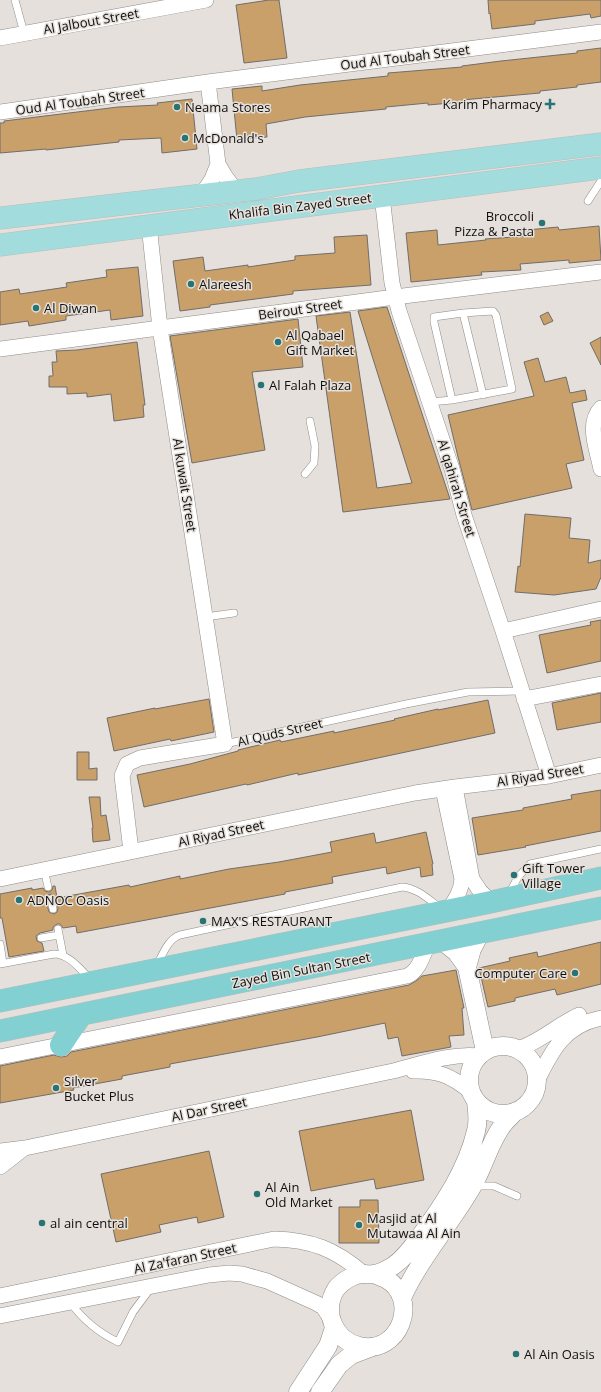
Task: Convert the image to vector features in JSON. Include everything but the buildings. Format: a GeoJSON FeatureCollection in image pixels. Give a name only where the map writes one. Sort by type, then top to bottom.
{"type":"FeatureCollection","features":[{"type":"Feature","properties":{"kind":"highway"},"geometry":{"type":"LineString","coordinates":[[0,1001],[446,911],[601,878]]}},
{"type":"Feature","properties":{"kind":"highway","name":"Zayed Bin Sultan Street"},"geometry":{"type":"LineString","coordinates":[[0,1031],[601,908]]}},
{"type":"Feature","properties":{"kind":"highway"},"geometry":{"type":"LineString","coordinates":[[61,1045],[81,1015]]}},
{"type":"Feature","properties":{"kind":"main road","name":"Khalifa Bin Zayed Street"},"geometry":{"type":"LineString","coordinates":[[0,218],[236,191],[299,181],[601,144]]}},
{"type":"Feature","properties":{"kind":"main road","name":"Khalifa Bin Zayed Street"},"geometry":{"type":"LineString","coordinates":[[0,245],[601,168]]}},
{"type":"Feature","properties":{"kind":"street","name":"Al Jalbout Street"},"geometry":{"type":"LineString","coordinates":[[0,38],[206,0]]}},
{"type":"Feature","properties":{"kind":"street","name":"Oud Al Toubah Street"},"geometry":{"type":"LineString","coordinates":[[0,112],[208,82],[601,32]]}},
{"type":"Feature","properties":{"kind":"street"},"geometry":{"type":"LineString","coordinates":[[208,82],[218,164],[236,191]]}},
{"type":"Feature","properties":{"kind":"street"},"geometry":{"type":"LineString","coordinates":[[200,195],[212,179],[218,164]]}},
{"type":"Feature","properties":{"kind":"street","name":"Al qahirah Street"},"geometry":{"type":"LineString","coordinates":[[382,196],[392,283],[395,296],[452,469],[464,515],[549,776]]}},
{"type":"Feature","properties":{"kind":"street","name":"Al kuwait Street"},"geometry":{"type":"LineString","coordinates":[[149,226],[160,328],[224,744]]}},
{"type":"Feature","properties":{"kind":"street","name":"Beirout Street"},"geometry":{"type":"LineString","coordinates":[[0,349],[395,296],[601,272]]}},
{"type":"Feature","properties":{"kind":"street"},"geometry":{"type":"LineString","coordinates":[[601,408],[596,413],[593,426],[601,469]]}},
{"type":"Feature","properties":{"kind":"street"},"geometry":{"type":"LineString","coordinates":[[503,631],[601,609]]}},
{"type":"Feature","properties":{"kind":"street"},"geometry":{"type":"LineString","coordinates":[[523,695],[601,684]]}},
{"type":"Feature","properties":{"kind":"street","name":"Al Quds Street"},"geometry":{"type":"LineString","coordinates":[[131,851],[122,776],[127,764],[140,758],[224,744]]}},
{"type":"Feature","properties":{"kind":"street","name":"Al Riyad Street"},"geometry":{"type":"LineString","coordinates":[[0,879],[415,793],[549,776],[601,765]]}},
{"type":"Feature","properties":{"kind":"street"},"geometry":{"type":"LineString","coordinates":[[449,788],[472,879],[480,891],[498,900]]}},
{"type":"Feature","properties":{"kind":"street"},"geometry":{"type":"LineString","coordinates":[[446,911],[459,894],[462,887],[449,788]]}},
{"type":"Feature","properties":{"kind":"street"},"geometry":{"type":"LineString","coordinates":[[481,932],[472,949],[467,967],[482,1053]]}},
{"type":"Feature","properties":{"kind":"street"},"geometry":{"type":"LineString","coordinates":[[0,1057],[407,976],[417,968],[435,942],[456,952],[467,967]]}},
{"type":"Feature","properties":{"kind":"street"},"geometry":{"type":"LineString","coordinates":[[518,1049],[532,1045],[572,1019],[591,1010],[601,1008]]}},
{"type":"Feature","properties":{"kind":"street"},"geometry":{"type":"LineString","coordinates":[[537,1081],[555,1048],[566,1035],[578,1025],[601,1018]]}},
{"type":"Feature","properties":{"kind":"street"},"geometry":{"type":"LineString","coordinates":[[298,1392],[326,1351],[332,1323],[330,1308],[332,1298],[337,1289],[344,1281],[353,1276],[369,1274],[392,1267],[407,1253],[447,1198],[474,1141],[477,1129],[477,1119],[469,1076],[471,1068],[482,1053],[493,1047],[501,1046],[518,1049],[532,1062],[536,1071],[536,1090],[525,1106],[506,1114],[494,1113],[484,1108],[473,1096]]}},
{"type":"Feature","properties":{"kind":"street","name":"Al Dar Street"},"geometry":{"type":"LineString","coordinates":[[0,1151],[25,1148],[392,1071],[452,1056],[482,1053]]}},
{"type":"Feature","properties":{"kind":"street","name":"Al Dar Street"},"geometry":{"type":"LineString","coordinates":[[392,1071],[403,1072],[426,1070],[438,1072],[455,1079],[473,1096]]}},
{"type":"Feature","properties":{"kind":"street"},"geometry":{"type":"LineString","coordinates":[[402,1298],[414,1273],[473,1186],[499,1130],[516,1111]]}},
{"type":"Feature","properties":{"kind":"street","name":"Al Dar Street"},"geometry":{"type":"LineString","coordinates":[[0,1167],[25,1148]]}},
{"type":"Feature","properties":{"kind":"street","name":"Al Za'faran Street"},"geometry":{"type":"LineString","coordinates":[[0,1296],[274,1240],[302,1241],[322,1246],[369,1274]]}},
{"type":"Feature","properties":{"kind":"street","name":"Al Za'faran Street"},"geometry":{"type":"LineString","coordinates":[[0,1316],[209,1275],[229,1273],[242,1274],[267,1281],[308,1298],[323,1307],[332,1323]]}},
{"type":"Feature","properties":{"kind":"street"},"geometry":{"type":"LineString","coordinates":[[320,1392],[339,1366],[351,1355],[382,1344],[391,1338],[398,1330],[404,1309],[402,1298],[396,1287],[386,1279],[369,1274]]}},
{"type":"Feature","properties":{"kind":"street"},"geometry":{"type":"LineString","coordinates":[[332,1323],[341,1337],[350,1343],[360,1347],[372,1347]]}},
{"type":"Feature","properties":{"kind":"lane"},"geometry":{"type":"LineString","coordinates":[[16,0],[24,33]]}},
{"type":"Feature","properties":{"kind":"lane"},"geometry":{"type":"LineString","coordinates":[[588,201],[601,180]]}},
{"type":"Feature","properties":{"kind":"lane"},"geometry":{"type":"LineString","coordinates":[[430,402],[452,400],[512,389],[496,315],[491,310],[434,317],[433,320],[452,400]]}},
{"type":"Feature","properties":{"kind":"lane"},"geometry":{"type":"LineString","coordinates":[[463,313],[483,395]]}},
{"type":"Feature","properties":{"kind":"lane"},"geometry":{"type":"LineString","coordinates":[[305,474],[314,463],[315,446],[310,421]]}},
{"type":"Feature","properties":{"kind":"lane"},"geometry":{"type":"LineString","coordinates":[[205,617],[234,613]]}},
{"type":"Feature","properties":{"kind":"lane","name":"Al Quds Street"},"geometry":{"type":"LineString","coordinates":[[224,744],[468,692],[523,695]]}},
{"type":"Feature","properties":{"kind":"lane"},"geometry":{"type":"LineString","coordinates":[[498,900],[530,864],[601,849]]}},
{"type":"Feature","properties":{"kind":"lane"},"geometry":{"type":"LineString","coordinates":[[44,869],[48,887]]}},
{"type":"Feature","properties":{"kind":"lane"},"geometry":{"type":"LineString","coordinates":[[154,970],[171,941],[180,935],[402,887],[410,887],[416,890],[446,911]]}},
{"type":"Feature","properties":{"kind":"lane"},"geometry":{"type":"LineString","coordinates":[[51,899],[53,909]]}},
{"type":"Feature","properties":{"kind":"lane"},"geometry":{"type":"LineString","coordinates":[[41,938],[58,932],[63,955]]}},
{"type":"Feature","properties":{"kind":"lane"},"geometry":{"type":"LineString","coordinates":[[2,944],[2,964],[54,954],[63,955],[69,958],[93,982]]}},
{"type":"Feature","properties":{"kind":"lane"},"geometry":{"type":"LineString","coordinates":[[473,1186],[494,1186],[517,1196]]}},
{"type":"Feature","properties":{"kind":"lane"},"geometry":{"type":"LineString","coordinates":[[69,1302],[90,1325],[103,1335],[118,1342],[133,1312],[153,1286]]}},
{"type":"Feature","properties":{"kind":"place","name":"Karim Pharmacy"},"geometry":{"type":"Point","coordinates":[550,104]}},
{"type":"Feature","properties":{"kind":"place","name":"Neama Stores"},"geometry":{"type":"Point","coordinates":[177,107]}},
{"type":"Feature","properties":{"kind":"place","name":"McDonald's"},"geometry":{"type":"Point","coordinates":[185,138]}},
{"type":"Feature","properties":{"kind":"place","name":"Broccoli Pizza & Pasta"},"geometry":{"type":"Point","coordinates":[542,223]}},
{"type":"Feature","properties":{"kind":"place","name":"Alareesh"},"geometry":{"type":"Point","coordinates":[191,284]}},
{"type":"Feature","properties":{"kind":"place","name":"Al Diwan"},"geometry":{"type":"Point","coordinates":[36,308]}},
{"type":"Feature","properties":{"kind":"place","name":"Al Qabael Gift Market"},"geometry":{"type":"Point","coordinates":[278,342]}},
{"type":"Feature","properties":{"kind":"place","name":"Al Falah Plaza"},"geometry":{"type":"Point","coordinates":[261,385]}},
{"type":"Feature","properties":{"kind":"place","name":"Gift Tower Village"},"geometry":{"type":"Point","coordinates":[514,875]}},
{"type":"Feature","properties":{"kind":"place","name":"ADNOC Oasis"},"geometry":{"type":"Point","coordinates":[19,900]}},
{"type":"Feature","properties":{"kind":"place","name":"MAX'S RESTAURANT"},"geometry":{"type":"Point","coordinates":[203,921]}},
{"type":"Feature","properties":{"kind":"place","name":"Computer Care"},"geometry":{"type":"Point","coordinates":[575,973]}},
{"type":"Feature","properties":{"kind":"place","name":"Silver Bucket Plus"},"geometry":{"type":"Point","coordinates":[56,1088]}},
{"type":"Feature","properties":{"kind":"place","name":"Al Ain Old Market"},"geometry":{"type":"Point","coordinates":[257,1194]}},
{"type":"Feature","properties":{"kind":"place","name":"al ain central"},"geometry":{"type":"Point","coordinates":[42,1223]}},
{"type":"Feature","properties":{"kind":"place","name":"Masjid at Al Mutawaa Al Ain"},"geometry":{"type":"Point","coordinates":[359,1225]}},
{"type":"Feature","properties":{"kind":"place","name":"Al Ain Oasis"},"geometry":{"type":"Point","coordinates":[516,1354]}}]}
